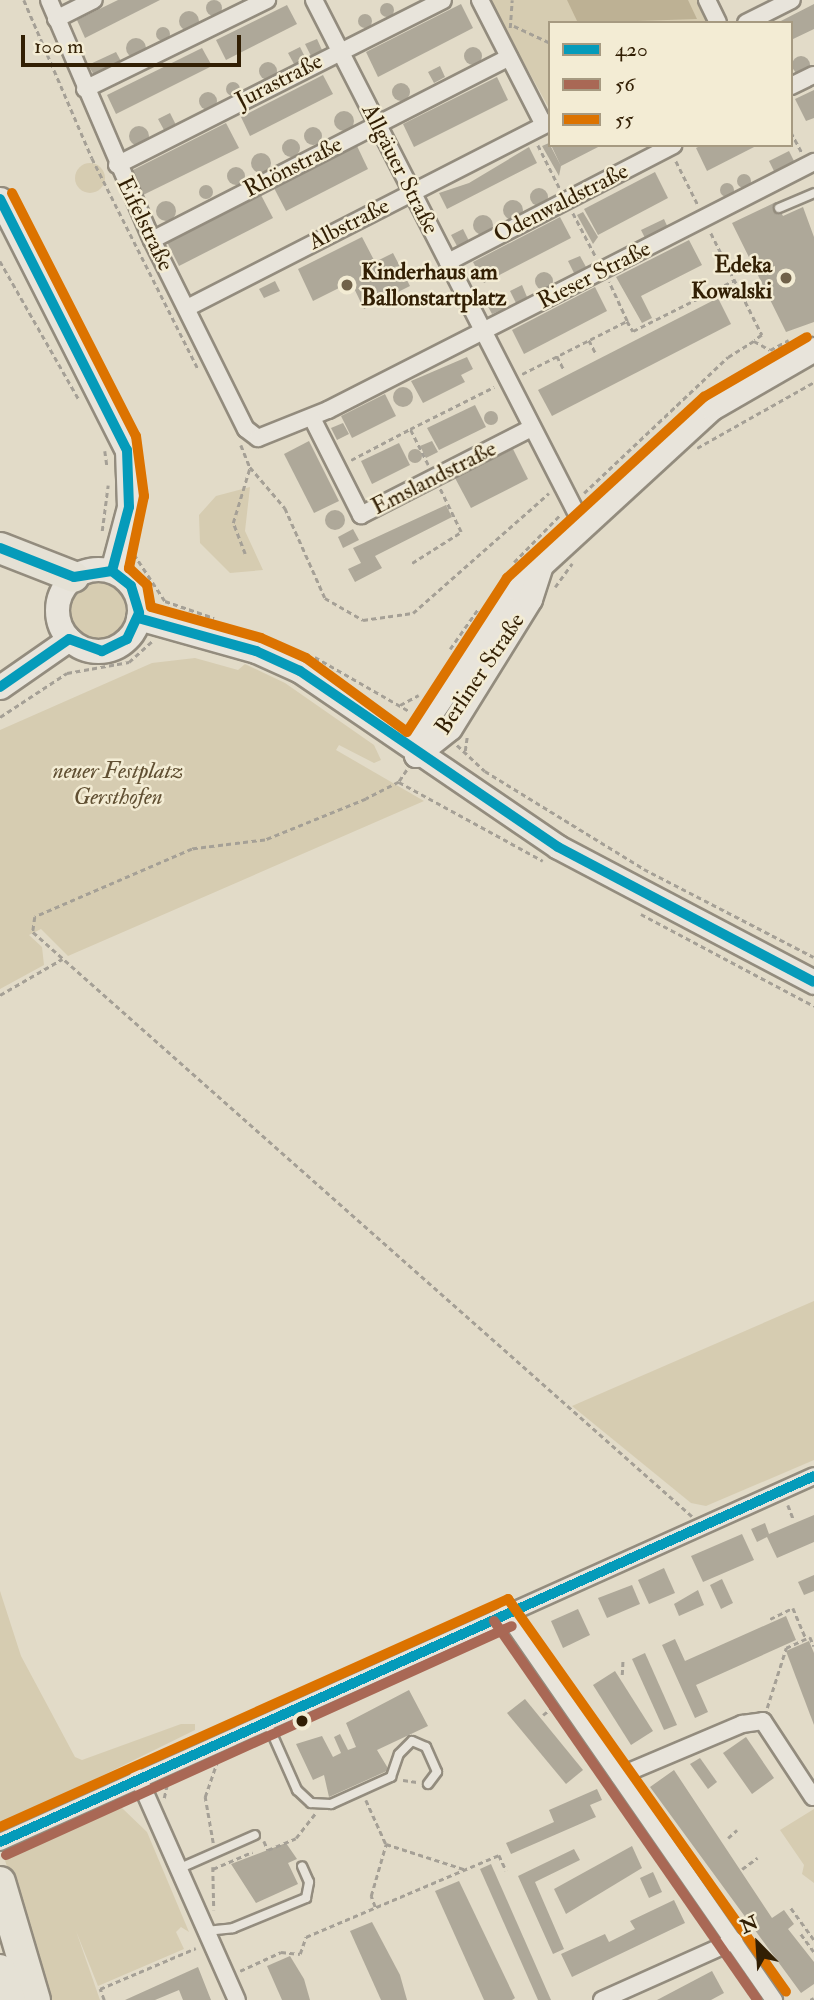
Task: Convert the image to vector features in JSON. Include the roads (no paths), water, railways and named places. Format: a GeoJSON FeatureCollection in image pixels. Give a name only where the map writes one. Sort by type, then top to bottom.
{"type":"FeatureCollection","features":[{"type":"Feature","properties":{"kind":"highway"},"geometry":{"type":"LineString","coordinates":[[0,548],[67,585]]}},
{"type":"Feature","properties":{"kind":"highway"},"geometry":{"type":"LineString","coordinates":[[0,565],[67,585]]}},
{"type":"Feature","properties":{"kind":"highway"},"geometry":{"type":"LineString","coordinates":[[0,1882],[35,2000]]}},
{"type":"Feature","properties":{"kind":"highway"},"geometry":{"type":"LineString","coordinates":[[0,1970],[10,2000]]}},
{"type":"Feature","properties":{"kind":"street","name":"Eifelstraße"},"geometry":{"type":"LineString","coordinates":[[49,0],[117,166],[152,240],[246,429],[258,438]]}},
{"type":"Feature","properties":{"kind":"street"},"geometry":{"type":"LineString","coordinates":[[57,19],[94,0]]}},
{"type":"Feature","properties":{"kind":"street"},"geometry":{"type":"LineString","coordinates":[[85,89],[267,0]]}},
{"type":"Feature","properties":{"kind":"street","name":"Allgäuer Straße"},"geometry":{"type":"LineString","coordinates":[[314,0],[575,515]]}},
{"type":"Feature","properties":{"kind":"street","name":"Jurastraße"},"geometry":{"type":"LineString","coordinates":[[117,166],[443,0]]}},
{"type":"Feature","properties":{"kind":"street"},"geometry":{"type":"LineString","coordinates":[[480,0],[547,124]]}},
{"type":"Feature","properties":{"kind":"street"},"geometry":{"type":"LineString","coordinates":[[706,0],[718,21]]}},
{"type":"Feature","properties":{"kind":"street"},"geometry":{"type":"LineString","coordinates":[[750,21],[792,0]]}},
{"type":"Feature","properties":{"kind":"street","name":"Rhönstraße"},"geometry":{"type":"LineString","coordinates":[[152,240],[509,57]]}},
{"type":"Feature","properties":{"kind":"street"},"geometry":{"type":"LineString","coordinates":[[793,85],[814,75]]}},
{"type":"Feature","properties":{"kind":"street","name":"Albstraße"},"geometry":{"type":"LineString","coordinates":[[187,308],[547,124]]}},
{"type":"Feature","properties":{"kind":"street","name":"Odenwaldstraße"},"geometry":{"type":"LineString","coordinates":[[448,262],[669,147]]}},
{"type":"Feature","properties":{"kind":"street","name":"Rieser Straße"},"geometry":{"type":"LineString","coordinates":[[258,438],[312,418],[811,164]]}},
{"type":"Feature","properties":{"kind":"street"},"geometry":{"type":"LineString","coordinates":[[0,199],[123,440],[131,471],[122,548],[111,571],[67,585],[57,614],[69,639],[88,650],[109,650],[127,639],[148,620]]}},
{"type":"Feature","properties":{"kind":"street","name":"Berliner Straße"},"geometry":{"type":"LineString","coordinates":[[691,442],[723,400],[814,349]]}},
{"type":"Feature","properties":{"kind":"street","name":"Berliner Straße"},"geometry":{"type":"LineString","coordinates":[[416,755],[450,728],[530,599],[540,569],[575,515],[814,365]]}},
{"type":"Feature","properties":{"kind":"street","name":"Emslandstraße"},"geometry":{"type":"LineString","coordinates":[[312,418],[361,516],[530,429]]}},
{"type":"Feature","properties":{"kind":"street"},"geometry":{"type":"LineString","coordinates":[[111,571],[135,592],[148,620],[300,671],[416,755],[558,847],[814,982]]}},
{"type":"Feature","properties":{"kind":"street"},"geometry":{"type":"LineString","coordinates":[[0,687],[69,639]]}},
{"type":"Feature","properties":{"kind":"street"},"geometry":{"type":"LineString","coordinates":[[0,1842],[138,1777],[814,1476]]}},
{"type":"Feature","properties":{"kind":"street"},"geometry":{"type":"LineString","coordinates":[[506,1613],[774,2000]]}},
{"type":"Feature","properties":{"kind":"street"},"geometry":{"type":"LineString","coordinates":[[619,1776],[742,1724],[764,1721],[813,1797]]}},
{"type":"Feature","properties":{"kind":"street"},"geometry":{"type":"LineString","coordinates":[[138,1777],[178,1869],[211,1935],[237,2000]]}},
{"type":"Feature","properties":{"kind":"street"},"geometry":{"type":"LineString","coordinates":[[602,2000],[734,1941]]}},
{"type":"Feature","properties":{"kind":"lane"},"geometry":{"type":"LineString","coordinates":[[779,208],[814,193]]}},
{"type":"Feature","properties":{"kind":"lane"},"geometry":{"type":"LineString","coordinates":[[266,1720],[297,1790],[321,1806],[391,1777],[399,1754],[412,1741],[426,1747],[437,1772],[428,1784]]}},
{"type":"Feature","properties":{"kind":"lane"},"geometry":{"type":"LineString","coordinates":[[178,1869],[255,1835]]}},
{"type":"Feature","properties":{"kind":"lane"},"geometry":{"type":"LineString","coordinates":[[211,1935],[306,1898],[309,1882],[302,1866]]}},
{"type":"Feature","properties":{"kind":"place","name":"Edeka Kowalski"},"geometry":{"type":"Point","coordinates":[786,278]}},
{"type":"Feature","properties":{"kind":"place","name":"Kinderhaus am Ballonstartplatz"},"geometry":{"type":"Point","coordinates":[347,285]}},
{"type":"Feature","properties":{"kind":"park label","name":"neuer Festplatz Gersthofen"},"geometry":{"type":"Point","coordinates":[118,784]}}]}
